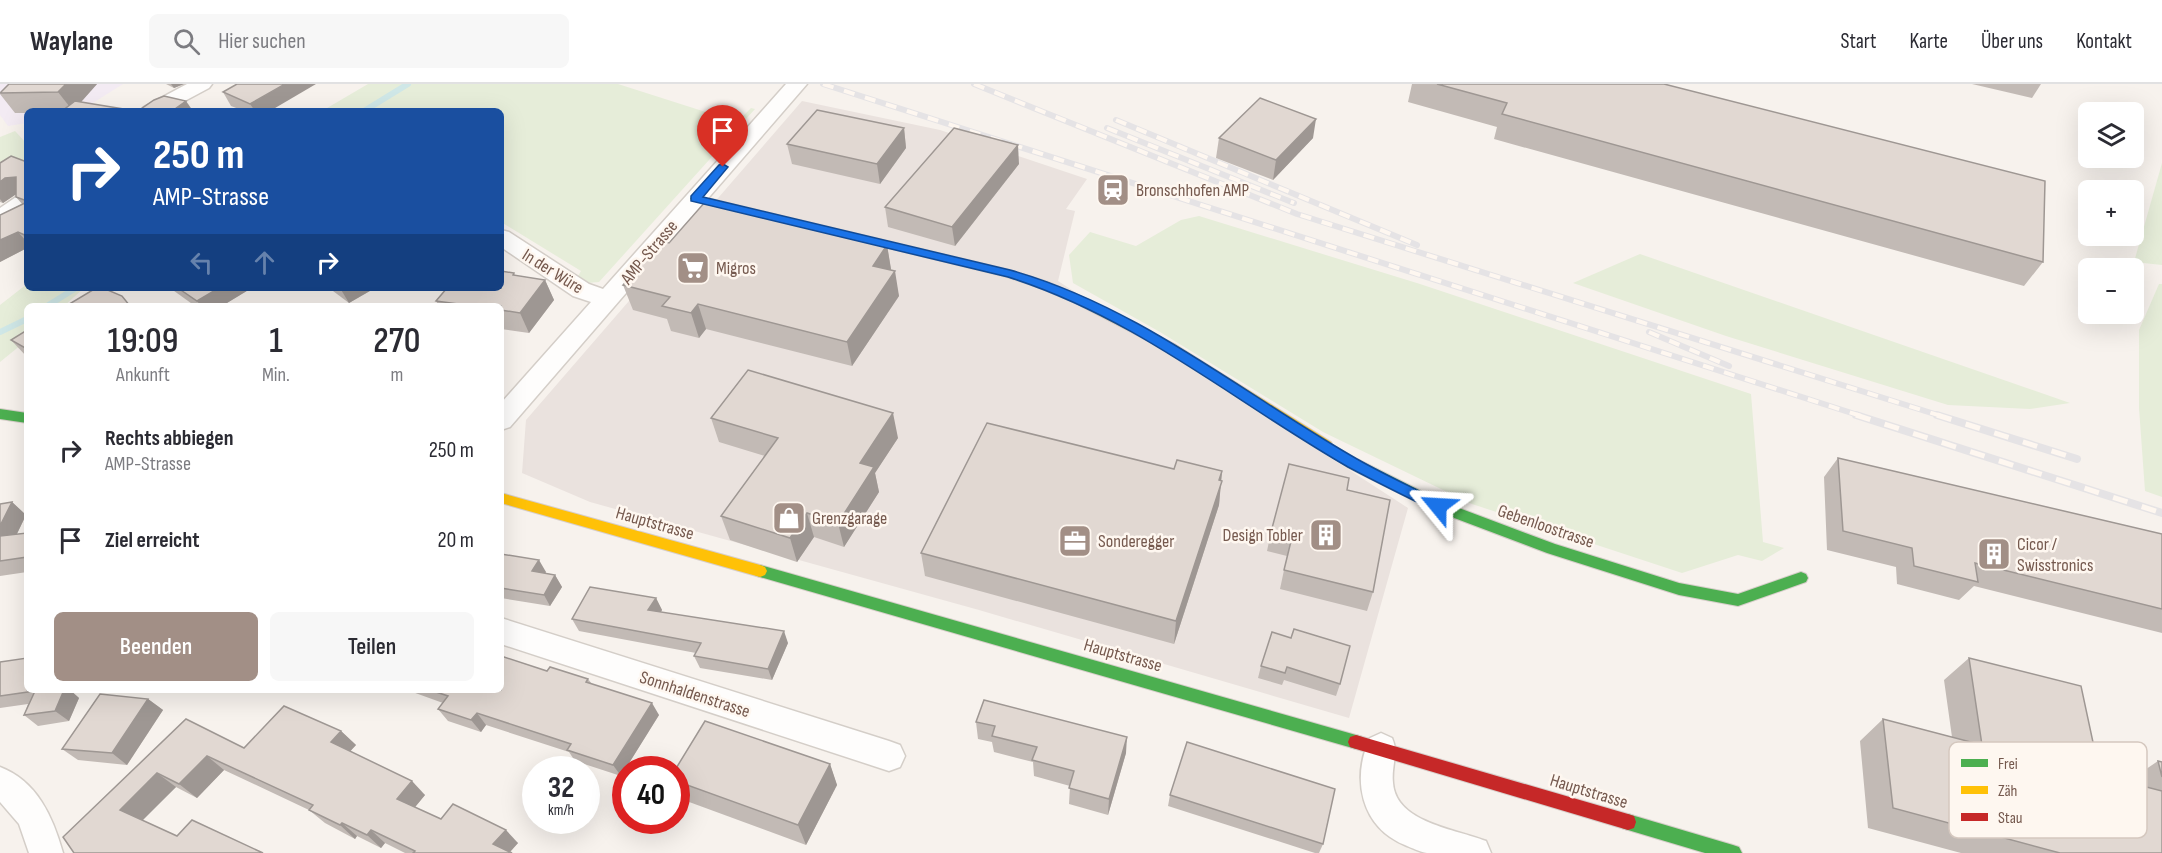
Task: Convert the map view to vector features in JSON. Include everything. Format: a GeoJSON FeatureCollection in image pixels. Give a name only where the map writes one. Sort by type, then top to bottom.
{"type":"FeatureCollection","features":[{"type":"Feature","properties":{"kind":"street"},"geometry":{"type":"LineString","coordinates":[[157,108],[202,84]]}},
{"type":"Feature","properties":{"kind":"street","name":"AMP-Strasse"},"geometry":{"type":"LineString","coordinates":[[504,417],[797,84]]}},
{"type":"Feature","properties":{"kind":"street","name":"Gebenloostrasse"},"geometry":{"type":"LineString","coordinates":[[695,198],[1010,274],[1044,285],[1108,314],[1172,348],[1352,463],[1438,506],[1552,549],[1679,589],[1738,600],[1801,578]]}},
{"type":"Feature","properties":{"kind":"street"},"geometry":{"type":"LineString","coordinates":[[0,218],[24,203]]}},
{"type":"Feature","properties":{"kind":"street","name":"In der Würe"},"geometry":{"type":"LineString","coordinates":[[504,239],[581,290],[608,300]]}},
{"type":"Feature","properties":{"kind":"street"},"geometry":{"type":"LineString","coordinates":[[0,414],[24,418]]}},
{"type":"Feature","properties":{"kind":"street","name":"Hauptstrasse"},"geometry":{"type":"LineString","coordinates":[[504,499],[1381,748],[1733,853]]}},
{"type":"Feature","properties":{"kind":"street","name":"Sonnhaldenstrasse"},"geometry":{"type":"LineString","coordinates":[[504,632],[889,756]]}},
{"type":"Feature","properties":{"kind":"street"},"geometry":{"type":"LineString","coordinates":[[1381,748],[1374,779],[1376,792],[1386,813],[1409,830],[1474,853]]}},
{"type":"Feature","properties":{"kind":"street"},"geometry":{"type":"LineString","coordinates":[[0,783],[14,793],[33,813],[46,853]]}},
{"type":"Feature","properties":{"kind":"shaded area"},"geometry":{"type":"Polygon","coordinates":[[[0,84],[123,84],[85,108],[24,108],[24,123],[8,126],[0,115],[0,84]]]}},
{"type":"Feature","properties":{"kind":"shaded area"},"geometry":{"type":"Polygon","coordinates":[[[802,101],[940,130],[1087,179],[1066,209],[1075,211],[1058,281],[1408,508],[1349,718],[979,610],[590,502],[522,473],[526,420],[802,101]]]}},
{"type":"Feature","properties":{"kind":"green space"},"geometry":{"type":"Polygon","coordinates":[[[368,84],[618,84],[737,122],[751,108],[755,109],[599,282],[587,283],[577,278],[581,271],[504,224],[504,108],[327,108],[368,84]]]}},
{"type":"Feature","properties":{"kind":"green space"},"geometry":{"type":"Polygon","coordinates":[[[15,131],[24,141],[24,166],[0,176],[0,137],[15,131]]]}},
{"type":"Feature","properties":{"kind":"green space"},"geometry":{"type":"Polygon","coordinates":[[[2162,163],[2162,265],[2144,263],[2144,258],[2135,258],[2139,246],[2144,246],[2144,227],[2162,163]]]}},
{"type":"Feature","properties":{"kind":"green space"},"geometry":{"type":"Polygon","coordinates":[[[1199,216],[1420,284],[1751,394],[1763,542],[1784,548],[1762,561],[1738,555],[1682,573],[1472,504],[1323,432],[1160,332],[1073,283],[1069,255],[1090,232],[1136,246],[1181,220],[1199,216]]]}},
{"type":"Feature","properties":{"kind":"green space"},"geometry":{"type":"Polygon","coordinates":[[[1640,254],[2070,403],[2030,409],[1948,405],[1726,336],[1573,283],[1640,254]]]}},
{"type":"Feature","properties":{"kind":"green space"},"geometry":{"type":"Polygon","coordinates":[[[2159,284],[2162,284],[2162,497],[2145,491],[2139,408],[2139,330],[2142,324],[2144,324],[2144,318],[2159,284]]]}},
{"type":"Feature","properties":{"kind":"green space"},"geometry":{"type":"Polygon","coordinates":[[[24,286],[24,291],[81,291],[67,303],[24,303],[24,342],[0,362],[0,305],[24,286]]]}},
{"type":"Feature","properties":{"kind":"building"},"geometry":{"type":"Polygon","coordinates":[[[9,84],[66,84],[58,92],[0,93],[9,84]]]}},
{"type":"Feature","properties":{"kind":"building"},"geometry":{"type":"Polygon","coordinates":[[[237,84],[285,84],[250,104],[223,92],[237,84]]]}},
{"type":"Feature","properties":{"kind":"building"},"geometry":{"type":"Polygon","coordinates":[[[1437,84],[1664,84],[2045,181],[2043,262],[1502,114],[1507,103],[1437,84]]]}},
{"type":"Feature","properties":{"kind":"building"},"geometry":{"type":"Polygon","coordinates":[[[164,96],[186,101],[176,108],[142,108],[164,96]]]}},
{"type":"Feature","properties":{"kind":"building"},"geometry":{"type":"Polygon","coordinates":[[[1260,98],[1316,119],[1276,160],[1219,138],[1260,98]]]}},
{"type":"Feature","properties":{"kind":"building"},"geometry":{"type":"Polygon","coordinates":[[[75,101],[118,108],[66,108],[75,101]]]}},
{"type":"Feature","properties":{"kind":"building"},"geometry":{"type":"Polygon","coordinates":[[[817,110],[904,128],[877,164],[787,144],[817,110]]]}},
{"type":"Feature","properties":{"kind":"building"},"geometry":{"type":"Polygon","coordinates":[[[954,128],[1018,145],[952,227],[885,207],[954,128]]]}},
{"type":"Feature","properties":{"kind":"building"},"geometry":{"type":"Polygon","coordinates":[[[11,156],[24,161],[24,200],[16,197],[16,177],[5,178],[0,182],[0,163],[11,156]]]}},
{"type":"Feature","properties":{"kind":"building"},"geometry":{"type":"Polygon","coordinates":[[[705,202],[887,245],[873,266],[895,271],[847,342],[698,304],[691,313],[662,306],[670,297],[623,285],[663,241],[669,243],[705,202]]]}},
{"type":"Feature","properties":{"kind":"building"},"geometry":{"type":"Polygon","coordinates":[[[24,203],[24,235],[18,232],[0,240],[0,215],[24,203]]]}},
{"type":"Feature","properties":{"kind":"building"},"geometry":{"type":"Polygon","coordinates":[[[504,271],[545,280],[520,313],[504,310],[504,303],[436,301],[444,291],[504,291],[504,271]]]}},
{"type":"Feature","properties":{"kind":"building"},"geometry":{"type":"Polygon","coordinates":[[[91,291],[110,291],[122,296],[128,303],[71,303],[91,291]]]}},
{"type":"Feature","properties":{"kind":"building"},"geometry":{"type":"Polygon","coordinates":[[[182,291],[214,291],[197,301],[182,291]]]}},
{"type":"Feature","properties":{"kind":"building"},"geometry":{"type":"Polygon","coordinates":[[[24,332],[24,347],[11,340],[24,332]]]}},
{"type":"Feature","properties":{"kind":"building"},"geometry":{"type":"Polygon","coordinates":[[[748,370],[893,413],[860,463],[874,467],[838,523],[807,513],[790,538],[721,516],[778,438],[711,418],[748,370]]]}},
{"type":"Feature","properties":{"kind":"building","name":"Sonderegger"},"geometry":{"type":"Polygon","coordinates":[[[987,423],[1174,469],[1177,460],[1222,471],[1219,480],[1222,481],[1176,621],[921,553],[987,423]]]}},
{"type":"Feature","properties":{"kind":"building","name":"Cicor / Swisstronics"},"geometry":{"type":"Polygon","coordinates":[[[1838,458],[2162,534],[2162,609],[1975,563],[1978,582],[1914,566],[1912,548],[1843,531],[1838,458]]]}},
{"type":"Feature","properties":{"kind":"building","name":"Design Tobler"},"geometry":{"type":"Polygon","coordinates":[[[1289,464],[1349,478],[1347,490],[1390,500],[1373,592],[1284,570],[1292,537],[1271,532],[1289,464]]]}},
{"type":"Feature","properties":{"kind":"building"},"geometry":{"type":"Polygon","coordinates":[[[12,502],[0,526],[0,504],[12,502]]]}},
{"type":"Feature","properties":{"kind":"building"},"geometry":{"type":"Polygon","coordinates":[[[24,533],[24,557],[0,561],[0,536],[24,533]]]}},
{"type":"Feature","properties":{"kind":"building"},"geometry":{"type":"Polygon","coordinates":[[[504,554],[539,560],[532,571],[555,575],[544,595],[504,588],[504,554]]]}},
{"type":"Feature","properties":{"kind":"building"},"geometry":{"type":"Polygon","coordinates":[[[590,587],[656,598],[648,610],[784,631],[768,669],[694,656],[701,643],[572,619],[590,587]]]}},
{"type":"Feature","properties":{"kind":"building"},"geometry":{"type":"Polygon","coordinates":[[[1294,629],[1350,646],[1340,684],[1287,667],[1285,673],[1261,666],[1272,632],[1291,638],[1294,629]]]}},
{"type":"Feature","properties":{"kind":"building"},"geometry":{"type":"Polygon","coordinates":[[[504,657],[547,671],[550,667],[588,679],[586,682],[652,703],[619,756],[612,756],[612,765],[600,761],[600,756],[585,756],[567,750],[571,744],[477,713],[471,720],[438,709],[448,696],[439,693],[504,693],[504,657]]]}},
{"type":"Feature","properties":{"kind":"building"},"geometry":{"type":"Polygon","coordinates":[[[24,658],[24,693],[0,696],[0,662],[24,658]]]}},
{"type":"Feature","properties":{"kind":"building"},"geometry":{"type":"Polygon","coordinates":[[[1969,658],[2081,686],[2093,742],[1982,742],[1969,658]]]}},
{"type":"Feature","properties":{"kind":"building"},"geometry":{"type":"Polygon","coordinates":[[[34,693],[63,693],[55,711],[24,715],[34,693]]]}},
{"type":"Feature","properties":{"kind":"building"},"geometry":{"type":"Polygon","coordinates":[[[100,694],[148,699],[112,753],[62,749],[100,694]]]}},
{"type":"Feature","properties":{"kind":"building"},"geometry":{"type":"Polygon","coordinates":[[[984,700],[1127,737],[1109,799],[1069,788],[1074,771],[1032,760],[1037,747],[992,736],[995,726],[976,722],[984,700]]]}},
{"type":"Feature","properties":{"kind":"building"},"geometry":{"type":"Polygon","coordinates":[[[284,706],[341,731],[331,742],[412,781],[397,799],[441,819],[453,804],[506,830],[493,844],[512,853],[413,853],[415,851],[371,830],[367,835],[342,823],[340,825],[309,810],[313,805],[207,756],[179,784],[157,773],[120,810],[177,836],[192,820],[263,853],[74,853],[63,837],[186,719],[244,748],[284,706]]]}},
{"type":"Feature","properties":{"kind":"building"},"geometry":{"type":"Polygon","coordinates":[[[1883,719],[1971,742],[1949,742],[1949,823],[1893,808],[1883,719]]]}},
{"type":"Feature","properties":{"kind":"building"},"geometry":{"type":"Polygon","coordinates":[[[705,721],[830,764],[798,825],[690,786],[690,756],[684,756],[705,721]]]}},
{"type":"Feature","properties":{"kind":"building"},"geometry":{"type":"Polygon","coordinates":[[[1187,742],[1335,789],[1323,844],[1170,795],[1187,742]]]}},
{"type":"Feature","properties":{"kind":"building"},"geometry":{"type":"Polygon","coordinates":[[[2158,761],[2162,762],[2162,777],[2158,761]]]}},
{"type":"Feature","properties":{"kind":"building"},"geometry":{"type":"Polygon","coordinates":[[[2147,787],[2162,791],[2162,853],[2060,853],[2004,838],[2147,838],[2147,787]]]}},
{"type":"Feature","properties":{"kind":"waterway"},"geometry":{"type":"LineString","coordinates":[[369,108],[408,84]]}},
{"type":"Feature","properties":{"kind":"waterway"},"geometry":{"type":"LineString","coordinates":[[52,303],[71,291]]}},
{"type":"Feature","properties":{"kind":"waterway"},"geometry":{"type":"LineString","coordinates":[[0,332],[24,320]]}},
{"type":"Feature","properties":{"kind":"railway"},"geometry":{"type":"LineString","coordinates":[[823,84],[1861,416]]}},
{"type":"Feature","properties":{"kind":"railway"},"geometry":{"type":"LineString","coordinates":[[974,84],[1297,214],[1941,416]]}},
{"type":"Feature","properties":{"kind":"railway"},"geometry":{"type":"LineString","coordinates":[[1116,120],[1417,245]]}},
{"type":"Feature","properties":{"kind":"railway"},"geometry":{"type":"LineString","coordinates":[[1107,128],[1294,203]]}},
{"type":"Feature","properties":{"kind":"railway"},"geometry":{"type":"LineString","coordinates":[[1649,332],[1729,366]]}},
{"type":"Feature","properties":{"kind":"railway"},"geometry":{"type":"LineString","coordinates":[[1856,415],[2162,513]]}},
{"type":"Feature","properties":{"kind":"railway"},"geometry":{"type":"LineString","coordinates":[[1937,415],[2077,459]]}},
{"type":"Feature","properties":{"kind":"traffic: fast"},"geometry":{"type":"LineString","coordinates":[[695,198],[1010,274],[1044,285],[1085,303]]}},
{"type":"Feature","properties":{"kind":"traffic: fast"},"geometry":{"type":"LineString","coordinates":[[0,414],[24,418]]}},
{"type":"Feature","properties":{"kind":"traffic: fast"},"geometry":{"type":"LineString","coordinates":[[1326,446],[1352,463],[1438,506],[1552,549],[1679,589],[1738,600],[1801,578]]}},
{"type":"Feature","properties":{"kind":"traffic: fast"},"geometry":{"type":"LineString","coordinates":[[760,571],[1356,742]]}},
{"type":"Feature","properties":{"kind":"traffic: fast"},"geometry":{"type":"LineString","coordinates":[[1628,822],[1733,853]]}},
{"type":"Feature","properties":{"kind":"traffic: slow"},"geometry":{"type":"LineString","coordinates":[[1085,303],[1172,348],[1326,446]]}},
{"type":"Feature","properties":{"kind":"traffic: slow"},"geometry":{"type":"LineString","coordinates":[[504,499],[760,571]]}},
{"type":"Feature","properties":{"kind":"traffic: jam"},"geometry":{"type":"LineString","coordinates":[[1356,742],[1628,822]]}},
{"type":"Feature","properties":{"kind":"place","name":"Bronschhofen AMP"},"geometry":{"type":"Point","coordinates":[1113,190]}},
{"type":"Feature","properties":{"kind":"place","name":"Migros"},"geometry":{"type":"Point","coordinates":[693,268]}},
{"type":"Feature","properties":{"kind":"place","name":"Grenzgarage"},"geometry":{"type":"Point","coordinates":[789,518]}},
{"type":"Feature","properties":{"kind":"place","name":"Design Tobler"},"geometry":{"type":"Point","coordinates":[1326,535]}},
{"type":"Feature","properties":{"kind":"place","name":"Sonderegger"},"geometry":{"type":"Point","coordinates":[1075,541]}},
{"type":"Feature","properties":{"kind":"place","name":"Cicor / Swisstronics"},"geometry":{"type":"Point","coordinates":[1994,554]}},
{"type":"Feature","properties":{"kind":"route"},"geometry":{"type":"LineString","coordinates":[[723,167],[695,198],[1010,274],[1044,285],[1108,314],[1172,348],[1352,463],[1438,506]]}}]}
